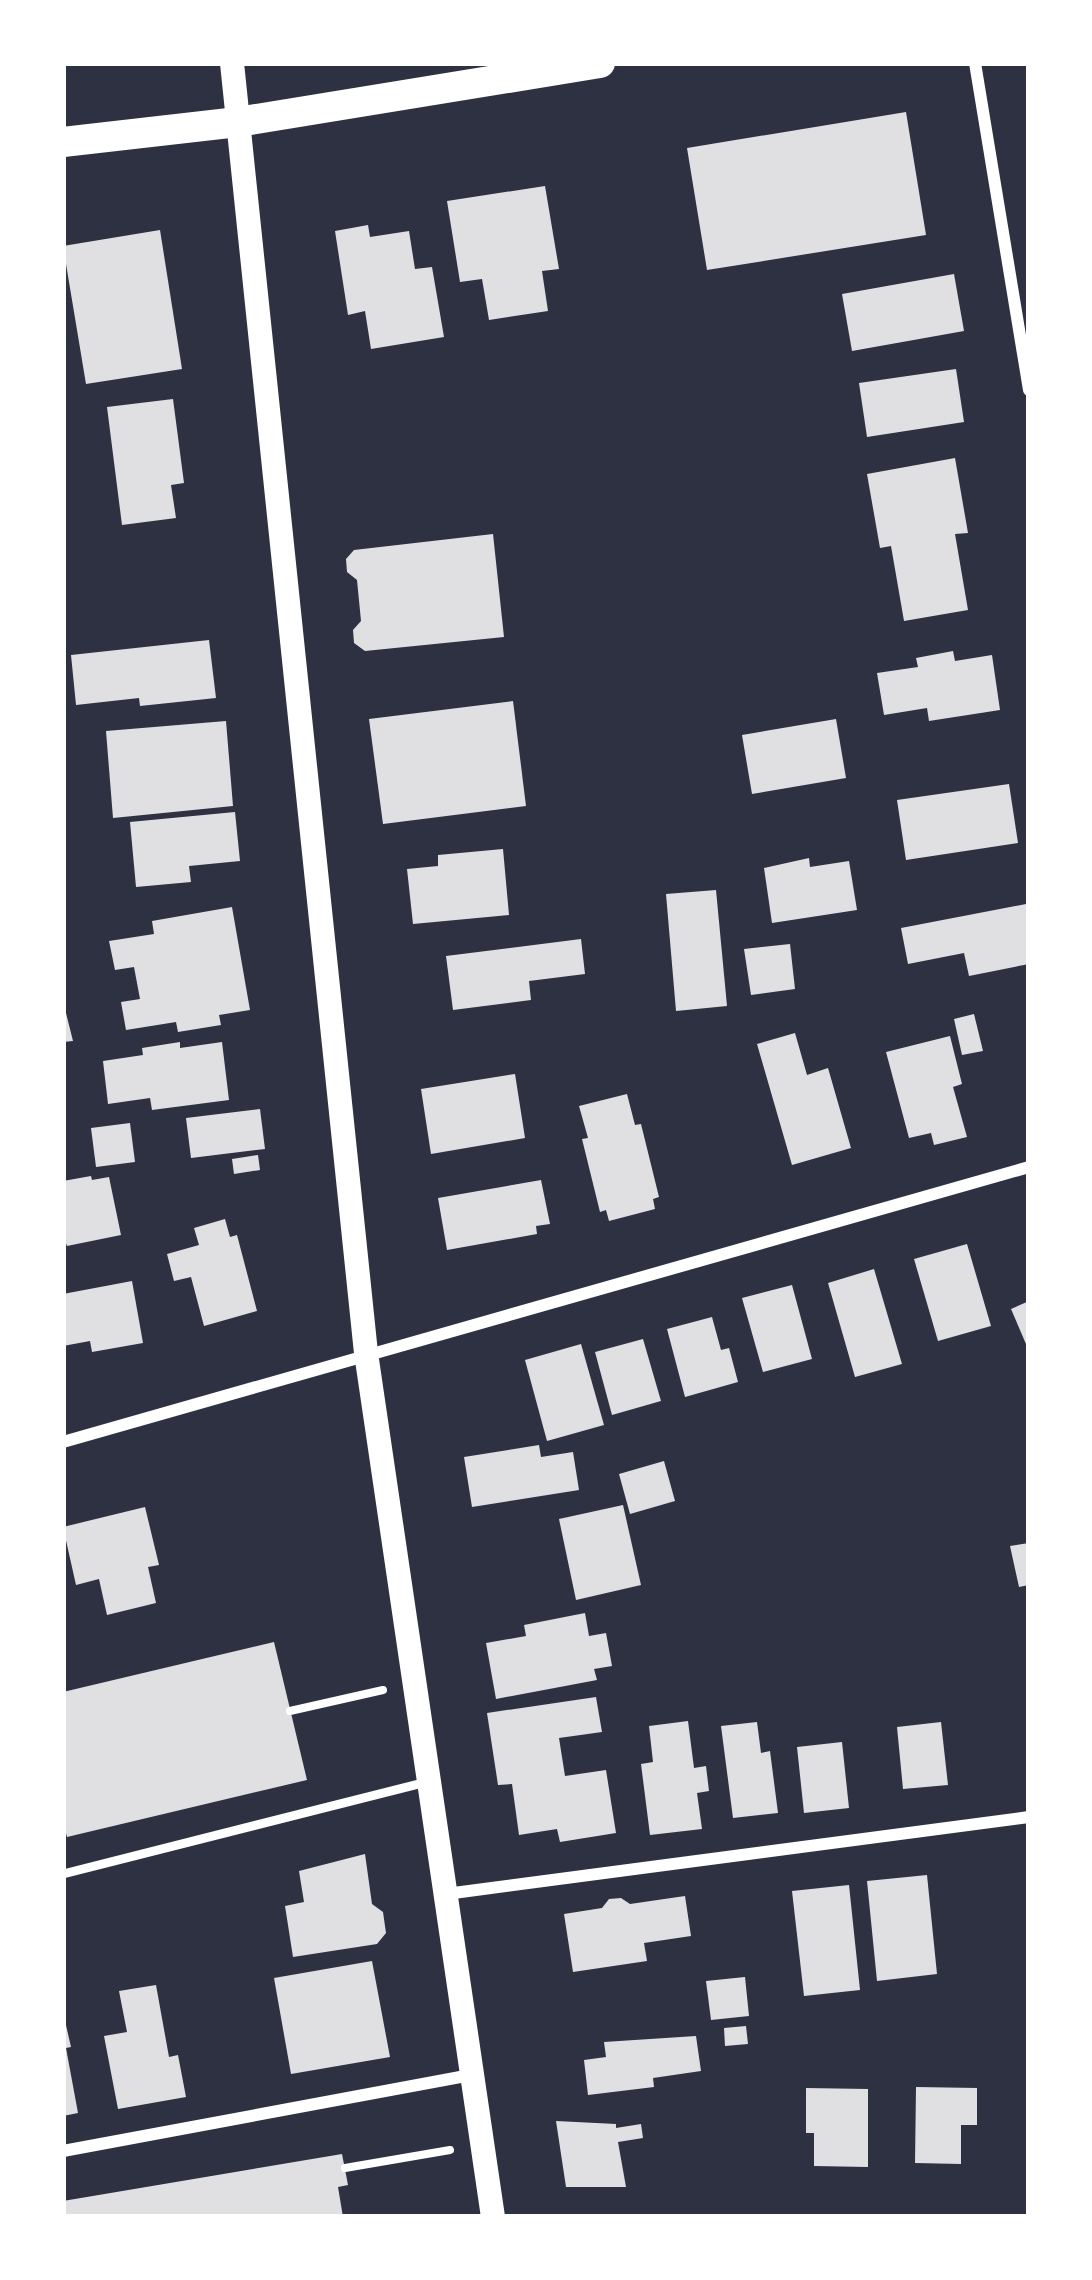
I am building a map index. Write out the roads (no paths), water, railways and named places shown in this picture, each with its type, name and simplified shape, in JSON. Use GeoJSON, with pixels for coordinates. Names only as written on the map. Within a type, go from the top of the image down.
{"type":"FeatureCollection","features":[{"type":"Feature","properties":{"kind":"main road"},"geometry":{"type":"LineString","coordinates":[[232,63],[366,1353],[493,2217]]}},
{"type":"Feature","properties":{"kind":"main road"},"geometry":{"type":"LineString","coordinates":[[63,142],[238,122],[600,63]]}},
{"type":"Feature","properties":{"kind":"street"},"geometry":{"type":"LineString","coordinates":[[975,63],[1029,390]]}},
{"type":"Feature","properties":{"kind":"street"},"geometry":{"type":"LineString","coordinates":[[63,1442],[1029,1167]]}},
{"type":"Feature","properties":{"kind":"street"},"geometry":{"type":"LineString","coordinates":[[445,1894],[1029,1817]]}},
{"type":"Feature","properties":{"kind":"street"},"geometry":{"type":"LineString","coordinates":[[63,2151],[471,2075]]}},
{"type":"Feature","properties":{"kind":"lane"},"geometry":{"type":"LineString","coordinates":[[63,1874],[428,1782]]}}]}
